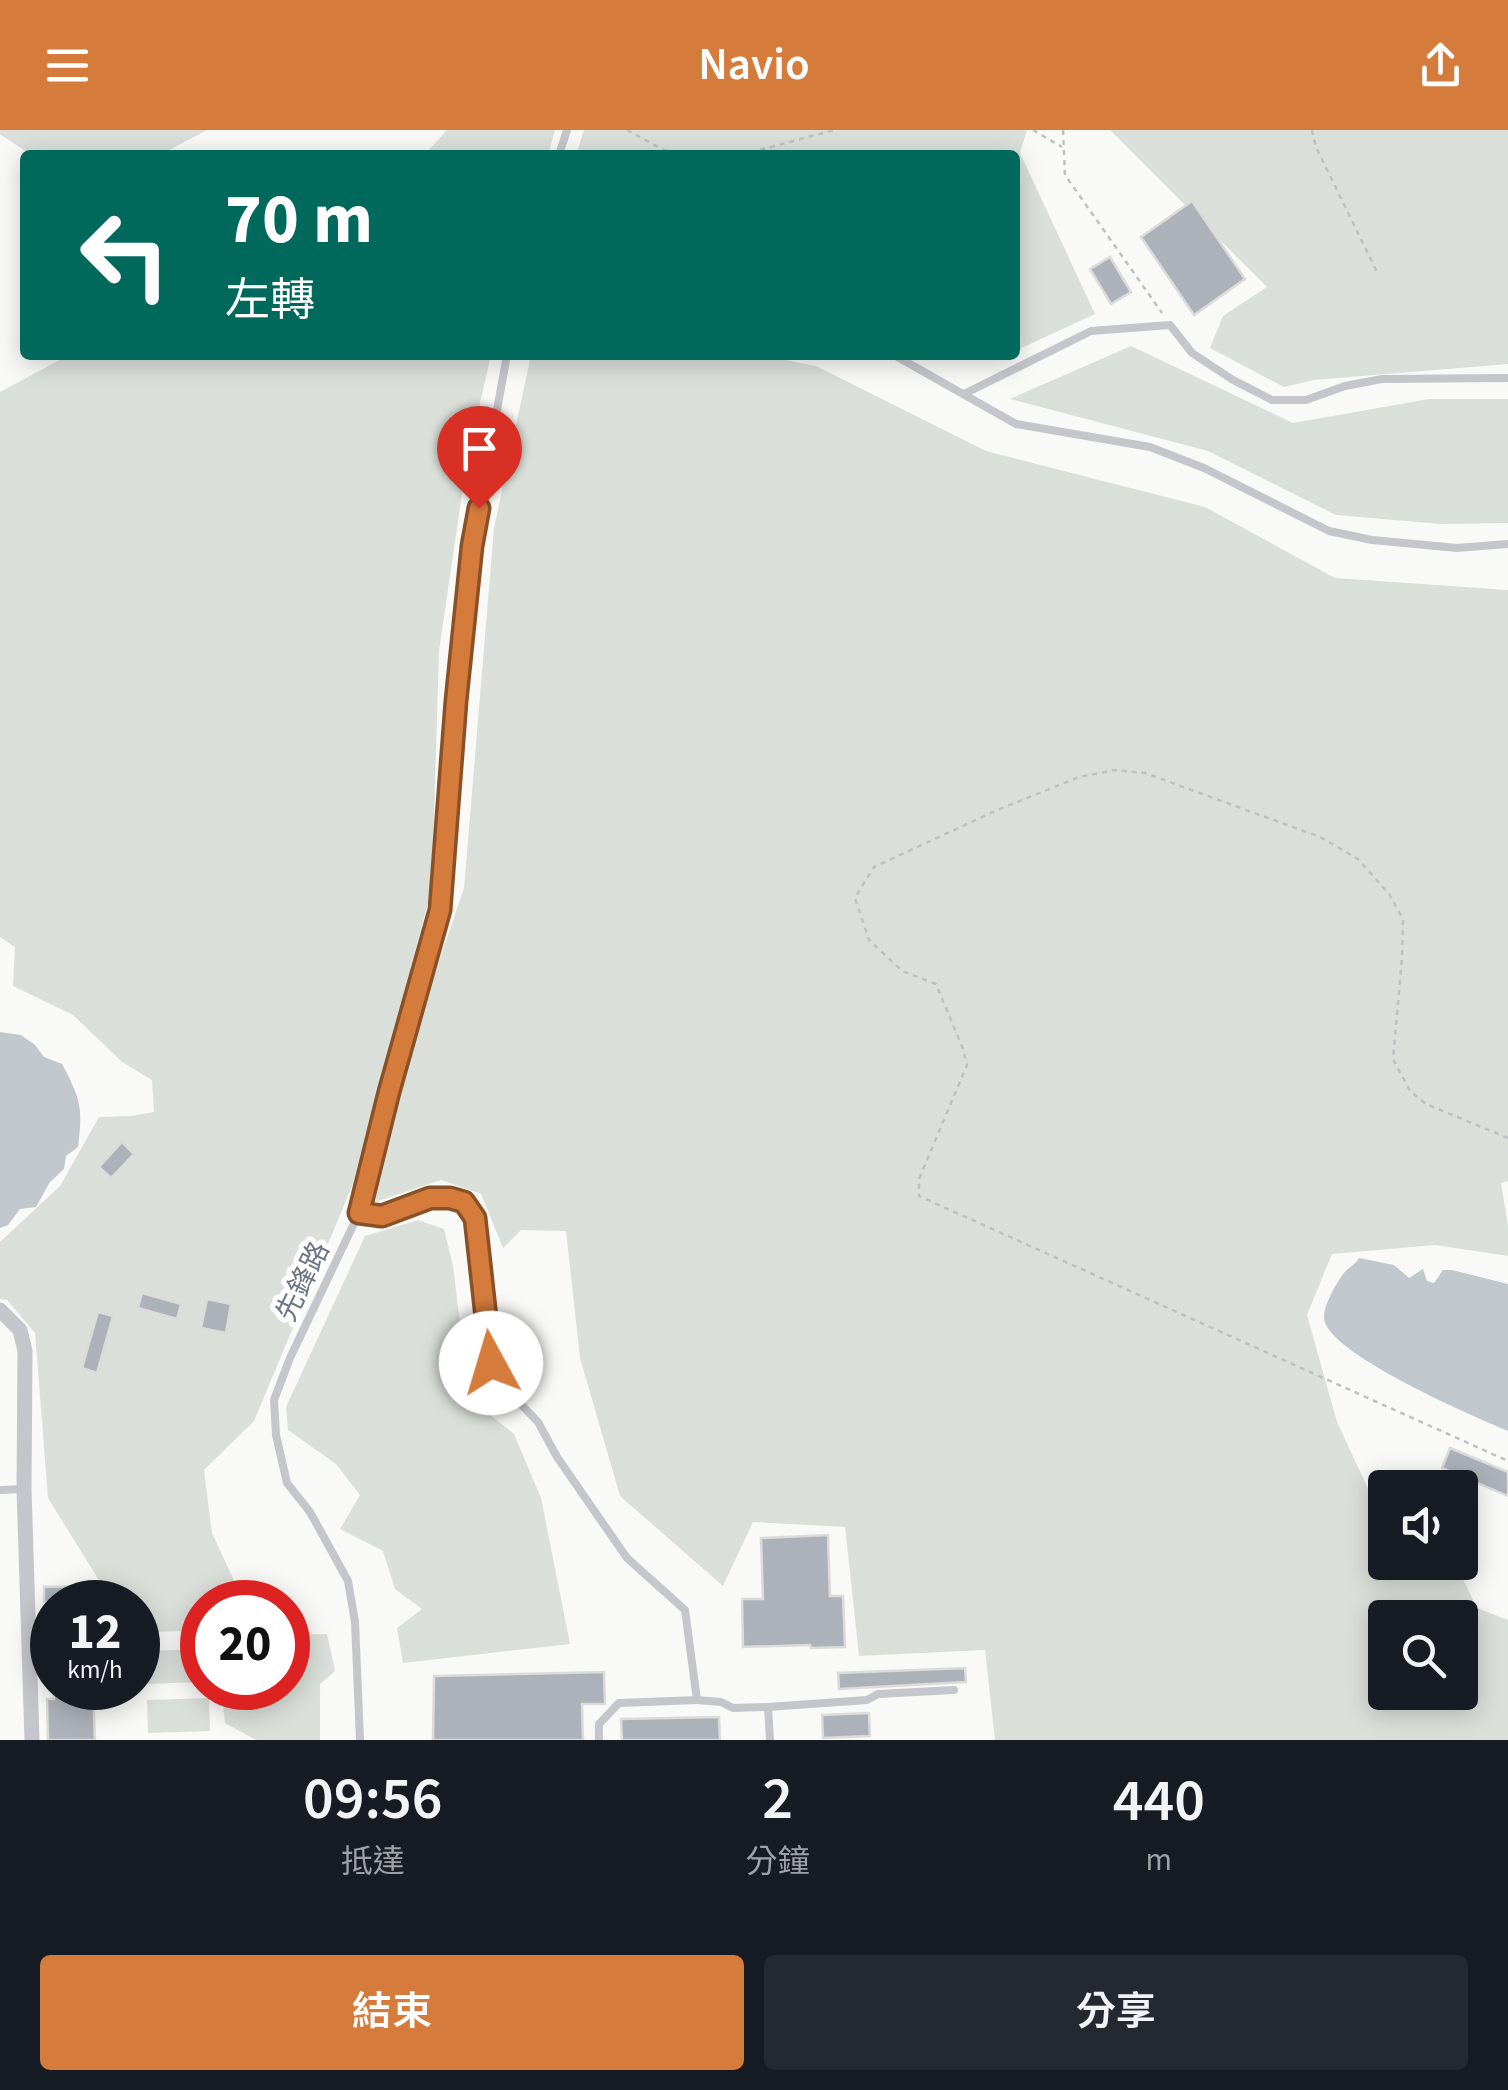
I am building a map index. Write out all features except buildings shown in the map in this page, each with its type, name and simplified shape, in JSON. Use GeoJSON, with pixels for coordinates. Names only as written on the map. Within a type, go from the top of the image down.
{"type":"FeatureCollection","features":[{"type":"Feature","properties":{"kind":"street"},"geometry":{"type":"LineString","coordinates":[[0,1310],[20,1330],[25,1350],[24,1488],[32,1740]]}},
{"type":"Feature","properties":{"kind":"lane"},"geometry":{"type":"LineString","coordinates":[[964,394],[1091,331],[1170,325],[1192,353],[1272,400],[1306,400],[1346,386],[1382,380],[1508,378]]}},
{"type":"Feature","properties":{"kind":"lane","name":"先鋒路"},"geometry":{"type":"LineString","coordinates":[[360,1740],[355,1622],[348,1581],[310,1512],[287,1483],[276,1435],[274,1400],[359,1213],[440,910],[472,546],[506,360]]}},
{"type":"Feature","properties":{"kind":"lane"},"geometry":{"type":"LineString","coordinates":[[903,360],[1016,424],[1150,447],[1204,468],[1329,531],[1372,540],[1457,548],[1508,544]]}},
{"type":"Feature","properties":{"kind":"lane"},"geometry":{"type":"LineString","coordinates":[[359,1213],[382,1216],[430,1198],[464,1202],[475,1218],[491,1363],[498,1380],[538,1422],[557,1457],[627,1558],[685,1610],[697,1700]]}},
{"type":"Feature","properties":{"kind":"lane"},"geometry":{"type":"LineString","coordinates":[[0,1490],[24,1488]]}},
{"type":"Feature","properties":{"kind":"lane"},"geometry":{"type":"LineString","coordinates":[[598,1740],[599,1724],[619,1703],[697,1700],[721,1702],[733,1708],[954,1690]]}},
{"type":"Feature","properties":{"kind":"lane"},"geometry":{"type":"LineString","coordinates":[[768,1706],[770,1740]]}},
{"type":"Feature","properties":{"kind":"path"},"geometry":{"type":"LineString","coordinates":[[627,130],[664,150]]}},
{"type":"Feature","properties":{"kind":"path"},"geometry":{"type":"LineString","coordinates":[[760,150],[834,130]]}},
{"type":"Feature","properties":{"kind":"path"},"geometry":{"type":"LineString","coordinates":[[1033,130],[1064,147]]}},
{"type":"Feature","properties":{"kind":"path"},"geometry":{"type":"LineString","coordinates":[[1063,130],[1065,175],[1170,325]]}},
{"type":"Feature","properties":{"kind":"path"},"geometry":{"type":"LineString","coordinates":[[1312,130],[1316,147],[1377,272]]}},
{"type":"Feature","properties":{"kind":"path"},"geometry":{"type":"LineString","coordinates":[[1508,1138],[1426,1104],[1410,1091],[1393,1059],[1403,920],[1389,894],[1358,859],[1320,838],[1162,779],[1115,770],[1079,776],[995,810],[874,867],[855,898],[869,940],[902,972],[936,984],[967,1064],[919,1179],[919,1196],[1508,1462]]}},
{"type":"Feature","properties":{"kind":"path"},"geometry":{"type":"LineString","coordinates":[[1502,1135],[1508,1130]]}},
{"type":"Feature","properties":{"kind":"shaded area"},"geometry":{"type":"Polygon","coordinates":[[[0,130],[207,130],[169,150],[24,150],[0,134],[0,130]]]}},
{"type":"Feature","properties":{"kind":"shaded area"},"geometry":{"type":"Polygon","coordinates":[[[447,130],[555,130],[549,150],[429,150],[447,130]]]}},
{"type":"Feature","properties":{"kind":"shaded area"},"geometry":{"type":"Polygon","coordinates":[[[584,130],[1027,130],[1020,153],[578,150],[584,130]]]}},
{"type":"Feature","properties":{"kind":"shaded area"},"geometry":{"type":"Polygon","coordinates":[[[1110,130],[1508,130],[1508,364],[1314,380],[1284,387],[1210,348],[1223,316],[1267,287],[1110,130]]]}},
{"type":"Feature","properties":{"kind":"shaded area"},"geometry":{"type":"Polygon","coordinates":[[[1020,153],[1095,314],[1020,349],[1020,153]]]}},
{"type":"Feature","properties":{"kind":"shaded area"},"geometry":{"type":"Polygon","coordinates":[[[1131,346],[1293,423],[1429,399],[1508,399],[1508,523],[1441,524],[1336,515],[1208,451],[1010,399],[1131,346]]]}},
{"type":"Feature","properties":{"kind":"shaded area"},"geometry":{"type":"Polygon","coordinates":[[[60,360],[490,360],[467,460],[439,651],[432,888],[353,1184],[254,1421],[204,1470],[212,1533],[234,1580],[180,1580],[180,1631],[160,1632],[160,1580],[99,1580],[48,1498],[35,1333],[7,1300],[0,1299],[0,1242],[60,1186],[99,1117],[154,1112],[152,1080],[122,1062],[73,1015],[13,986],[15,947],[0,937],[0,392],[60,360]]]}},
{"type":"Feature","properties":{"kind":"shaded area"},"geometry":{"type":"Polygon","coordinates":[[[530,360],[785,360],[816,366],[986,451],[1205,507],[1335,578],[1508,590],[1508,1181],[1501,1183],[1508,1256],[1435,1245],[1332,1254],[1307,1315],[1337,1422],[1368,1489],[1368,1580],[1463,1580],[1473,1600],[1368,1600],[1368,1710],[1478,1710],[1478,1608],[1508,1620],[1508,1740],[995,1740],[985,1650],[859,1656],[845,1527],[753,1522],[723,1586],[620,1496],[580,1358],[566,1231],[521,1230],[503,1248],[481,1194],[441,1180],[375,1202],[420,1018],[464,888],[494,528],[530,360]]]}},
{"type":"Feature","properties":{"kind":"shaded area"},"geometry":{"type":"Polygon","coordinates":[[[0,1032],[21,1035],[44,1057],[62,1064],[77,1096],[80,1123],[78,1147],[66,1156],[64,1169],[50,1182],[36,1207],[20,1209],[8,1225],[0,1228],[0,1032]]]}},
{"type":"Feature","properties":{"kind":"shaded area"},"geometry":{"type":"Polygon","coordinates":[[[418,1220],[444,1229],[453,1266],[469,1398],[514,1434],[541,1498],[570,1644],[403,1663],[397,1628],[422,1609],[395,1589],[383,1551],[340,1529],[360,1495],[336,1464],[288,1430],[286,1407],[365,1236],[418,1220]]]}},
{"type":"Feature","properties":{"kind":"shaded area"},"geometry":{"type":"Polygon","coordinates":[[[1359,1258],[1394,1265],[1409,1278],[1423,1269],[1427,1281],[1434,1283],[1443,1270],[1452,1270],[1508,1284],[1508,1431],[1403,1382],[1347,1347],[1329,1330],[1324,1316],[1329,1300],[1343,1274],[1359,1258]]]}},
{"type":"Feature","properties":{"kind":"shaded area"},"geometry":{"type":"Polygon","coordinates":[[[310,1634],[327,1634],[335,1671],[320,1684],[320,1740],[256,1740],[225,1723],[224,1710],[310,1710],[310,1634]]]}},
{"type":"Feature","properties":{"kind":"shaded area"},"geometry":{"type":"Polygon","coordinates":[[[160,1650],[180,1650],[180,1683],[160,1684],[160,1650]]]}},
{"type":"Feature","properties":{"kind":"shaded area"},"geometry":{"type":"Polygon","coordinates":[[[180,1699],[180,1710],[209,1710],[210,1731],[148,1733],[147,1710],[160,1710],[160,1700],[180,1699]]]}},
{"type":"Feature","properties":{"kind":"route"},"geometry":{"type":"LineString","coordinates":[[479,508],[456,701],[440,910],[359,1213],[382,1216],[430,1198],[464,1202],[475,1218],[491,1363]]}}]}
